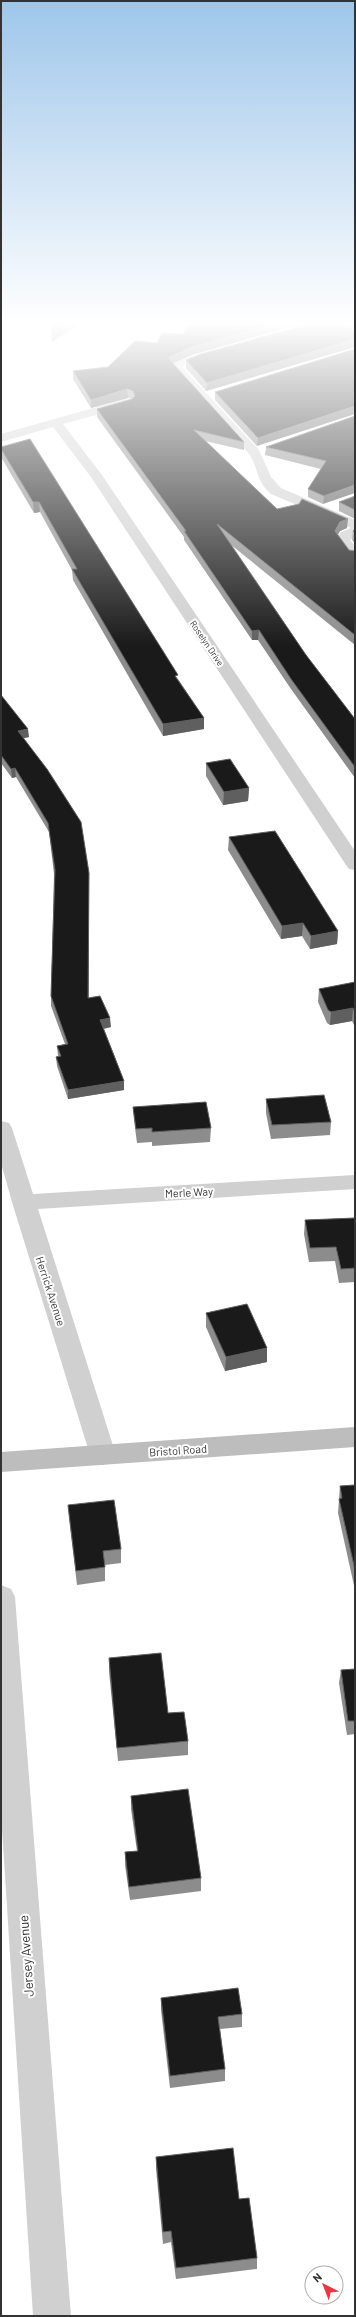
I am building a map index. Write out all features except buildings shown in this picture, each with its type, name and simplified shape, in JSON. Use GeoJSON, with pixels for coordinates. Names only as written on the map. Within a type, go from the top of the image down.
{"type":"FeatureCollection","features":[{"type":"Feature","properties":{"kind":"main road","name":"Bristol Road"},"geometry":{"type":"LineString","coordinates":[[1,1462],[355,1436]]}},
{"type":"Feature","properties":{"kind":"street"},"geometry":{"type":"LineString","coordinates":[[1,438],[30,430]]}},
{"type":"Feature","properties":{"kind":"street","name":"Roselyn Drive"},"geometry":{"type":"LineString","coordinates":[[61,430],[96,475],[355,865]]}},
{"type":"Feature","properties":{"kind":"street"},"geometry":{"type":"LineString","coordinates":[[234,430],[255,453],[262,463],[262,476],[271,487],[355,525]]}},
{"type":"Feature","properties":{"kind":"street"},"geometry":{"type":"LineString","coordinates":[[255,453],[270,448]]}},
{"type":"Feature","properties":{"kind":"street"},"geometry":{"type":"LineString","coordinates":[[322,511],[342,504]]}},
{"type":"Feature","properties":{"kind":"street"},"geometry":{"type":"LineString","coordinates":[[355,531],[346,535],[343,540],[355,555]]}},
{"type":"Feature","properties":{"kind":"street","name":"Herrick Avenue"},"geometry":{"type":"LineString","coordinates":[[1,1128],[103,1455]]}},
{"type":"Feature","properties":{"kind":"street","name":"Merle Way"},"geometry":{"type":"LineString","coordinates":[[23,1202],[355,1182]]}},
{"type":"Feature","properties":{"kind":"street","name":"Jersey Avenue"},"geometry":{"type":"LineString","coordinates":[[1,1597],[52,2316]]}}]}
